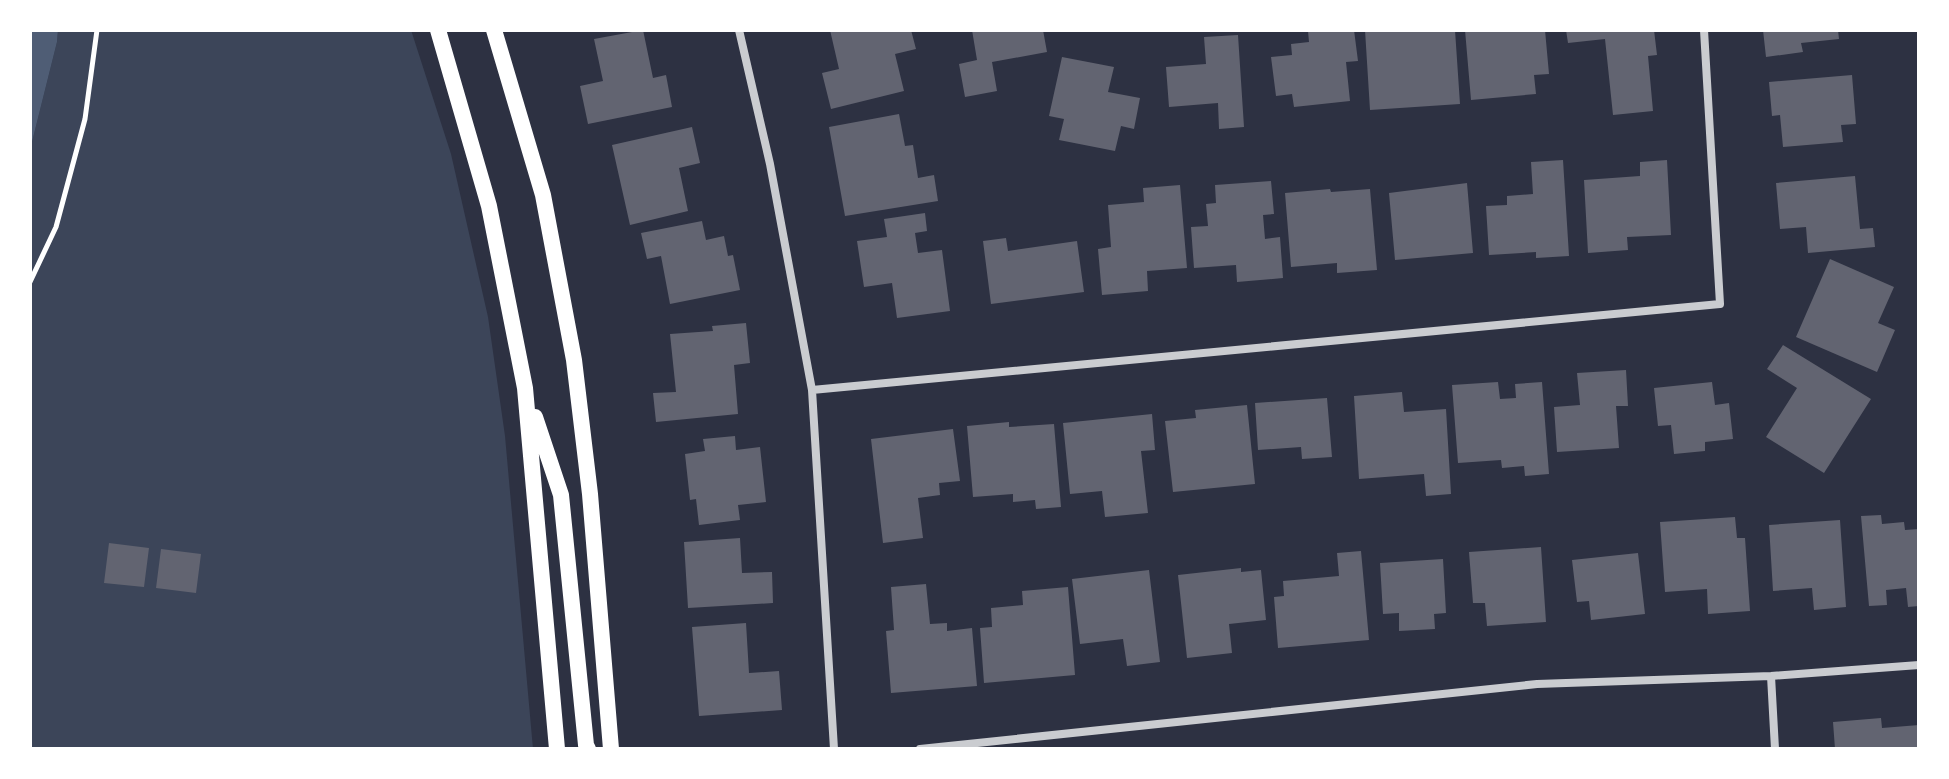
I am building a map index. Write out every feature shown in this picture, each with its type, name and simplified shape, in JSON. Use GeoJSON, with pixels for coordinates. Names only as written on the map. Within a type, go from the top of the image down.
{"type":"FeatureCollection","features":[{"type":"Feature","properties":{"kind":"main road"},"geometry":{"type":"LineString","coordinates":[[438,30],[489,206],[525,388],[557,749]]}},
{"type":"Feature","properties":{"kind":"main road"},"geometry":{"type":"LineString","coordinates":[[494,30],[543,195],[574,360],[590,494],[611,749]]}},
{"type":"Feature","properties":{"kind":"main road"},"geometry":{"type":"LineString","coordinates":[[525,388],[561,495],[588,749]]}},
{"type":"Feature","properties":{"kind":"street"},"geometry":{"type":"LineString","coordinates":[[739,30],[770,164],[812,390],[834,749]]}},
{"type":"Feature","properties":{"kind":"street"},"geometry":{"type":"LineString","coordinates":[[812,390],[1720,304],[1704,30]]}},
{"type":"Feature","properties":{"kind":"street"},"geometry":{"type":"LineString","coordinates":[[920,749],[1537,684],[1771,676],[1919,665]]}},
{"type":"Feature","properties":{"kind":"street"},"geometry":{"type":"LineString","coordinates":[[1771,676],[1775,749]]}},
{"type":"Feature","properties":{"kind":"path"},"geometry":{"type":"LineString","coordinates":[[30,282],[56,227],[85,119],[97,30]]}},
{"type":"Feature","properties":{"kind":"shaded area"},"geometry":{"type":"Polygon","coordinates":[[[30,30],[58,30],[30,150],[30,30]]]}},
{"type":"Feature","properties":{"kind":"shaded area"},"geometry":{"type":"Polygon","coordinates":[[[58,30],[411,30],[451,154],[488,317],[505,436],[533,749],[30,749],[30,150],[58,30]]]}},
{"type":"Feature","properties":{"kind":"building"},"geometry":{"type":"Polygon","coordinates":[[[643,30],[653,78],[666,75],[672,107],[588,124],[580,86],[603,81],[594,39],[643,30]]]}},
{"type":"Feature","properties":{"kind":"building"},"geometry":{"type":"Polygon","coordinates":[[[830,30],[911,30],[916,49],[895,54],[904,91],[831,109],[822,73],[839,69],[830,30]]]}},
{"type":"Feature","properties":{"kind":"building"},"geometry":{"type":"Polygon","coordinates":[[[972,30],[1043,30],[1047,52],[992,62],[997,91],[965,97],[959,64],[977,60],[972,30]]]}},
{"type":"Feature","properties":{"kind":"building"},"geometry":{"type":"Polygon","coordinates":[[[1354,30],[1358,61],[1346,62],[1350,101],[1294,107],[1292,94],[1276,96],[1271,57],[1292,55],[1291,44],[1309,42],[1308,31],[1354,30]]]}},
{"type":"Feature","properties":{"kind":"building"},"geometry":{"type":"Polygon","coordinates":[[[1365,30],[1455,30],[1460,104],[1370,110],[1365,30]]]}},
{"type":"Feature","properties":{"kind":"building"},"geometry":{"type":"Polygon","coordinates":[[[1465,30],[1545,30],[1549,74],[1534,75],[1536,94],[1471,100],[1465,30]]]}},
{"type":"Feature","properties":{"kind":"building"},"geometry":{"type":"Polygon","coordinates":[[[1566,30],[1654,30],[1657,55],[1648,56],[1653,111],[1613,115],[1605,39],[1568,43],[1566,30]]]}},
{"type":"Feature","properties":{"kind":"building"},"geometry":{"type":"Polygon","coordinates":[[[1763,30],[1838,30],[1839,39],[1801,43],[1803,52],[1766,57],[1763,30]]]}},
{"type":"Feature","properties":{"kind":"building"},"geometry":{"type":"Polygon","coordinates":[[[1238,35],[1244,127],[1219,129],[1218,103],[1169,107],[1166,67],[1206,64],[1204,37],[1238,35]]]}},
{"type":"Feature","properties":{"kind":"building"},"geometry":{"type":"Polygon","coordinates":[[[1062,57],[1114,67],[1108,92],[1140,98],[1134,129],[1121,126],[1115,151],[1059,140],[1064,119],[1049,116],[1062,57]]]}},
{"type":"Feature","properties":{"kind":"building"},"geometry":{"type":"Polygon","coordinates":[[[1852,75],[1856,124],[1841,125],[1843,142],[1783,147],[1780,115],[1772,116],[1769,82],[1852,75]]]}},
{"type":"Feature","properties":{"kind":"building"},"geometry":{"type":"Polygon","coordinates":[[[899,114],[905,146],[913,145],[918,178],[934,175],[938,201],[845,216],[829,127],[899,114]]]}},
{"type":"Feature","properties":{"kind":"building"},"geometry":{"type":"Polygon","coordinates":[[[692,127],[700,163],[679,168],[688,211],[630,225],[612,145],[692,127]]]}},
{"type":"Feature","properties":{"kind":"building"},"geometry":{"type":"Polygon","coordinates":[[[1563,160],[1569,256],[1536,258],[1536,252],[1489,255],[1486,206],[1507,205],[1507,196],[1533,194],[1531,162],[1563,160]]]}},
{"type":"Feature","properties":{"kind":"building"},"geometry":{"type":"Polygon","coordinates":[[[1667,160],[1671,235],[1627,237],[1628,250],[1588,253],[1584,180],[1640,176],[1640,162],[1667,160]]]}},
{"type":"Feature","properties":{"kind":"building"},"geometry":{"type":"Polygon","coordinates":[[[1855,176],[1860,229],[1873,228],[1875,247],[1808,253],[1806,227],[1780,229],[1776,183],[1855,176]]]}},
{"type":"Feature","properties":{"kind":"building"},"geometry":{"type":"Polygon","coordinates":[[[1271,181],[1274,214],[1263,215],[1265,239],[1280,237],[1283,278],[1237,282],[1236,265],[1194,268],[1191,227],[1208,226],[1206,204],[1216,203],[1215,185],[1271,181]]]}},
{"type":"Feature","properties":{"kind":"building"},"geometry":{"type":"Polygon","coordinates":[[[1467,183],[1473,253],[1395,260],[1389,193],[1467,183]]]}},
{"type":"Feature","properties":{"kind":"building"},"geometry":{"type":"Polygon","coordinates":[[[1180,185],[1187,268],[1147,271],[1148,291],[1102,295],[1098,249],[1111,247],[1108,205],[1144,202],[1143,188],[1180,185]]]}},
{"type":"Feature","properties":{"kind":"building"},"geometry":{"type":"Polygon","coordinates":[[[1330,189],[1331,192],[1370,189],[1377,270],[1337,273],[1337,263],[1291,267],[1285,193],[1330,189]]]}},
{"type":"Feature","properties":{"kind":"building"},"geometry":{"type":"Polygon","coordinates":[[[925,213],[927,231],[915,233],[918,253],[942,250],[950,311],[897,318],[892,283],[864,287],[857,241],[887,237],[884,219],[925,213]]]}},
{"type":"Feature","properties":{"kind":"building"},"geometry":{"type":"Polygon","coordinates":[[[702,221],[706,240],[724,236],[728,256],[733,255],[740,290],[670,304],[661,256],[647,259],[641,233],[702,221]]]}},
{"type":"Feature","properties":{"kind":"building"},"geometry":{"type":"Polygon","coordinates":[[[1006,238],[1008,251],[1077,241],[1084,292],[991,304],[983,241],[1006,238]]]}},
{"type":"Feature","properties":{"kind":"building"},"geometry":{"type":"Polygon","coordinates":[[[1830,259],[1894,287],[1878,323],[1895,330],[1877,372],[1796,337],[1830,259]]]}},
{"type":"Feature","properties":{"kind":"building"},"geometry":{"type":"Polygon","coordinates":[[[746,323],[750,363],[734,365],[738,414],[656,422],[653,393],[676,392],[670,334],[713,331],[712,326],[746,323]]]}},
{"type":"Feature","properties":{"kind":"building"},"geometry":{"type":"Polygon","coordinates":[[[1783,345],[1871,399],[1824,473],[1766,437],[1797,388],[1767,369],[1783,345]]]}},
{"type":"Feature","properties":{"kind":"building"},"geometry":{"type":"Polygon","coordinates":[[[1626,370],[1628,406],[1616,406],[1619,448],[1557,452],[1554,407],[1580,405],[1577,373],[1626,370]]]}},
{"type":"Feature","properties":{"kind":"building"},"geometry":{"type":"Polygon","coordinates":[[[1498,382],[1500,399],[1516,398],[1515,384],[1542,382],[1549,474],[1525,476],[1524,466],[1502,468],[1501,460],[1458,463],[1452,385],[1498,382]]]}},
{"type":"Feature","properties":{"kind":"building"},"geometry":{"type":"Polygon","coordinates":[[[1712,382],[1715,405],[1729,403],[1733,439],[1705,442],[1705,451],[1674,454],[1671,425],[1658,426],[1654,388],[1712,382]]]}},
{"type":"Feature","properties":{"kind":"building"},"geometry":{"type":"Polygon","coordinates":[[[1402,392],[1404,412],[1446,409],[1451,494],[1426,496],[1424,474],[1359,479],[1354,396],[1402,392]]]}},
{"type":"Feature","properties":{"kind":"building"},"geometry":{"type":"Polygon","coordinates":[[[1327,398],[1332,457],[1302,459],[1301,447],[1258,450],[1255,403],[1327,398]]]}},
{"type":"Feature","properties":{"kind":"building"},"geometry":{"type":"Polygon","coordinates":[[[1247,405],[1255,484],[1173,492],[1165,421],[1196,418],[1195,410],[1247,405]]]}},
{"type":"Feature","properties":{"kind":"building"},"geometry":{"type":"Polygon","coordinates":[[[1152,414],[1155,450],[1141,451],[1148,513],[1105,517],[1102,491],[1070,494],[1063,423],[1152,414]]]}},
{"type":"Feature","properties":{"kind":"building"},"geometry":{"type":"Polygon","coordinates":[[[1009,422],[1009,427],[1054,424],[1061,507],[1036,509],[1035,500],[1013,502],[1013,494],[973,497],[967,426],[1009,422]]]}},
{"type":"Feature","properties":{"kind":"building"},"geometry":{"type":"Polygon","coordinates":[[[953,429],[960,481],[939,483],[940,495],[918,498],[923,538],[883,543],[871,439],[953,429]]]}},
{"type":"Feature","properties":{"kind":"building"},"geometry":{"type":"Polygon","coordinates":[[[735,436],[736,450],[760,447],[766,502],[738,505],[740,520],[699,525],[696,499],[690,500],[685,454],[705,451],[703,439],[735,436]]]}},
{"type":"Feature","properties":{"kind":"building"},"geometry":{"type":"Polygon","coordinates":[[[1881,515],[1882,524],[1904,522],[1905,530],[1919,529],[1919,606],[1908,607],[1906,588],[1886,590],[1887,605],[1869,606],[1861,516],[1881,515]]]}},
{"type":"Feature","properties":{"kind":"building"},"geometry":{"type":"Polygon","coordinates":[[[1735,517],[1737,538],[1745,538],[1750,611],[1708,614],[1707,589],[1665,592],[1660,522],[1735,517]]]}},
{"type":"Feature","properties":{"kind":"building"},"geometry":{"type":"Polygon","coordinates":[[[1840,520],[1846,607],[1814,610],[1812,588],[1773,591],[1769,525],[1840,520]]]}},
{"type":"Feature","properties":{"kind":"building"},"geometry":{"type":"Polygon","coordinates":[[[740,538],[742,573],[772,572],[773,603],[688,608],[684,542],[740,538]]]}},
{"type":"Feature","properties":{"kind":"building"},"geometry":{"type":"Polygon","coordinates":[[[109,543],[149,548],[144,587],[104,583],[109,543]]]}},
{"type":"Feature","properties":{"kind":"building"},"geometry":{"type":"Polygon","coordinates":[[[1541,547],[1546,622],[1487,626],[1485,603],[1473,603],[1469,552],[1541,547]]]}},
{"type":"Feature","properties":{"kind":"building"},"geometry":{"type":"Polygon","coordinates":[[[161,549],[201,554],[196,593],[156,588],[161,549]]]}},
{"type":"Feature","properties":{"kind":"building"},"geometry":{"type":"Polygon","coordinates":[[[1361,551],[1369,640],[1278,648],[1274,597],[1284,596],[1283,581],[1339,576],[1337,553],[1361,551]]]}},
{"type":"Feature","properties":{"kind":"building"},"geometry":{"type":"Polygon","coordinates":[[[1638,553],[1645,614],[1591,620],[1589,601],[1577,602],[1572,560],[1638,553]]]}},
{"type":"Feature","properties":{"kind":"building"},"geometry":{"type":"Polygon","coordinates":[[[1443,559],[1446,613],[1434,614],[1435,629],[1399,631],[1399,613],[1383,614],[1380,563],[1443,559]]]}},
{"type":"Feature","properties":{"kind":"building"},"geometry":{"type":"Polygon","coordinates":[[[1241,568],[1241,572],[1261,570],[1266,620],[1229,624],[1232,653],[1187,658],[1178,575],[1241,568]]]}},
{"type":"Feature","properties":{"kind":"building"},"geometry":{"type":"Polygon","coordinates":[[[1149,570],[1160,662],[1127,666],[1123,639],[1080,644],[1072,579],[1149,570]]]}},
{"type":"Feature","properties":{"kind":"building"},"geometry":{"type":"Polygon","coordinates":[[[926,584],[930,624],[947,623],[947,631],[972,628],[977,686],[891,693],[886,631],[894,630],[891,587],[926,584]]]}},
{"type":"Feature","properties":{"kind":"building"},"geometry":{"type":"Polygon","coordinates":[[[1068,587],[1075,675],[984,683],[980,628],[992,627],[991,608],[1023,605],[1022,591],[1068,587]]]}},
{"type":"Feature","properties":{"kind":"building"},"geometry":{"type":"Polygon","coordinates":[[[746,623],[749,673],[779,671],[782,710],[699,716],[692,627],[746,623]]]}},
{"type":"Feature","properties":{"kind":"building"},"geometry":{"type":"Polygon","coordinates":[[[1881,718],[1882,728],[1919,725],[1919,749],[1835,749],[1833,722],[1881,718]]]}}]}
